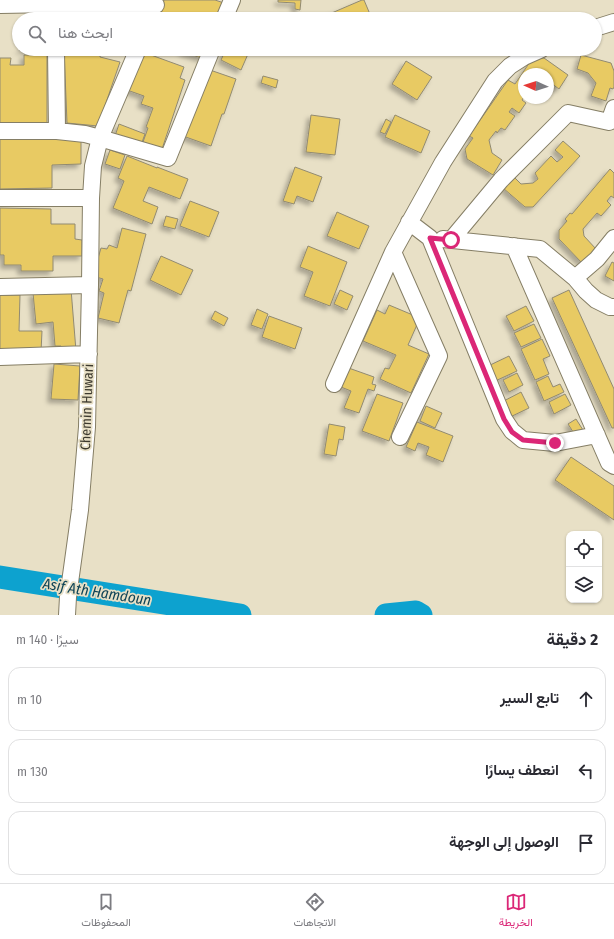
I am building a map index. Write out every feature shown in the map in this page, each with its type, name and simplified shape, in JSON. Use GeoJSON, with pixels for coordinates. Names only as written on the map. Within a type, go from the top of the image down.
{"type":"FeatureCollection","features":[{"type":"Feature","properties":{"kind":"street"},"geometry":{"type":"LineString","coordinates":[[227,12],[232,0]]}},
{"type":"Feature","properties":{"kind":"street"},"geometry":{"type":"LineString","coordinates":[[0,5],[56,8],[129,2],[155,8]]}},
{"type":"Feature","properties":{"kind":"street"},"geometry":{"type":"LineString","coordinates":[[602,26],[614,22]]}},
{"type":"Feature","properties":{"kind":"street"},"geometry":{"type":"LineString","coordinates":[[56,56],[57,131]]}},
{"type":"Feature","properties":{"kind":"street","name":"Chemin Huwari"},"geometry":{"type":"LineString","coordinates":[[67,615],[68,597],[80,510],[87,434],[91,198],[93,166],[100,138],[135,56]]}},
{"type":"Feature","properties":{"kind":"street"},"geometry":{"type":"LineString","coordinates":[[0,131],[57,131],[85,134],[168,158],[209,56]]}},
{"type":"Feature","properties":{"kind":"street"},"geometry":{"type":"LineString","coordinates":[[334,384],[392,252],[443,162],[495,81],[510,66],[526,56]]}},
{"type":"Feature","properties":{"kind":"street"},"geometry":{"type":"LineString","coordinates":[[451,240],[501,180],[568,113],[609,122],[614,108]]}},
{"type":"Feature","properties":{"kind":"street"},"geometry":{"type":"LineString","coordinates":[[0,198],[91,198]]}},
{"type":"Feature","properties":{"kind":"street"},"geometry":{"type":"LineString","coordinates":[[409,222],[430,238],[504,419],[512,432],[523,440],[555,443],[597,435]]}},
{"type":"Feature","properties":{"kind":"street"},"geometry":{"type":"LineString","coordinates":[[430,238],[540,249],[575,278],[596,300],[614,307]]}},
{"type":"Feature","properties":{"kind":"street"},"geometry":{"type":"LineString","coordinates":[[575,278],[597,260],[614,238]]}},
{"type":"Feature","properties":{"kind":"street"},"geometry":{"type":"LineString","coordinates":[[514,246],[609,463],[614,466]]}},
{"type":"Feature","properties":{"kind":"street"},"geometry":{"type":"LineString","coordinates":[[392,252],[439,356],[400,438]]}},
{"type":"Feature","properties":{"kind":"street"},"geometry":{"type":"LineString","coordinates":[[0,287],[90,284]]}},
{"type":"Feature","properties":{"kind":"street"},"geometry":{"type":"LineString","coordinates":[[0,357],[89,354]]}},
{"type":"Feature","properties":{"kind":"building"},"geometry":{"type":"Polygon","coordinates":[[[164,0],[215,0],[224,3],[221,12],[160,12],[164,0]]]}},
{"type":"Feature","properties":{"kind":"building"},"geometry":{"type":"Polygon","coordinates":[[[278,0],[301,0],[300,10],[295,9],[295,3],[278,2],[278,0]]]}},
{"type":"Feature","properties":{"kind":"building"},"geometry":{"type":"Polygon","coordinates":[[[364,0],[369,12],[334,12],[364,0]]]}},
{"type":"Feature","properties":{"kind":"building"},"geometry":{"type":"Polygon","coordinates":[[[24,56],[47,56],[47,124],[0,124],[0,58],[11,58],[10,65],[24,65],[24,56]]]}},
{"type":"Feature","properties":{"kind":"building"},"geometry":{"type":"Polygon","coordinates":[[[64,56],[100,56],[120,62],[98,126],[67,123],[64,56]]]}},
{"type":"Feature","properties":{"kind":"building"},"geometry":{"type":"Polygon","coordinates":[[[138,56],[154,56],[184,67],[180,78],[185,80],[162,149],[143,142],[148,128],[146,127],[153,108],[141,104],[144,96],[127,90],[138,56]]]}},
{"type":"Feature","properties":{"kind":"building"},"geometry":{"type":"Polygon","coordinates":[[[195,56],[206,56],[205,59],[195,56]]]}},
{"type":"Feature","properties":{"kind":"building"},"geometry":{"type":"Polygon","coordinates":[[[223,56],[247,56],[241,70],[221,60],[223,56]]]}},
{"type":"Feature","properties":{"kind":"building"},"geometry":{"type":"Polygon","coordinates":[[[581,56],[611,63],[614,71],[614,87],[613,89],[610,88],[606,101],[591,96],[596,83],[588,73],[577,69],[581,56]]]}},
{"type":"Feature","properties":{"kind":"building"},"geometry":{"type":"Polygon","coordinates":[[[544,58],[568,75],[559,89],[554,85],[554,68],[526,68],[532,59],[544,58]]]}},
{"type":"Feature","properties":{"kind":"building"},"geometry":{"type":"Polygon","coordinates":[[[406,61],[432,77],[417,100],[392,84],[406,61]]]}},
{"type":"Feature","properties":{"kind":"building"},"geometry":{"type":"Polygon","coordinates":[[[210,70],[236,79],[211,146],[183,136],[210,70]]]}},
{"type":"Feature","properties":{"kind":"building"},"geometry":{"type":"Polygon","coordinates":[[[263,76],[278,80],[276,88],[261,83],[263,76]]]}},
{"type":"Feature","properties":{"kind":"building"},"geometry":{"type":"Polygon","coordinates":[[[508,80],[515,84],[518,80],[518,104],[525,104],[519,113],[512,108],[509,112],[515,116],[505,130],[501,128],[497,133],[496,131],[489,140],[492,153],[502,160],[493,175],[467,159],[465,149],[473,138],[469,136],[508,80]]]}},
{"type":"Feature","properties":{"kind":"building"},"geometry":{"type":"Polygon","coordinates":[[[311,115],[340,119],[335,155],[306,152],[311,115]]]}},
{"type":"Feature","properties":{"kind":"building"},"geometry":{"type":"Polygon","coordinates":[[[395,115],[430,131],[421,153],[385,137],[395,115]]]}},
{"type":"Feature","properties":{"kind":"building"},"geometry":{"type":"Polygon","coordinates":[[[386,119],[391,122],[385,134],[380,132],[386,119]]]}},
{"type":"Feature","properties":{"kind":"building"},"geometry":{"type":"Polygon","coordinates":[[[119,124],[145,134],[141,145],[115,136],[119,124]]]}},
{"type":"Feature","properties":{"kind":"building"},"geometry":{"type":"Polygon","coordinates":[[[81,136],[81,164],[52,165],[52,188],[0,189],[0,137],[81,136]]]}},
{"type":"Feature","properties":{"kind":"building"},"geometry":{"type":"Polygon","coordinates":[[[563,141],[580,156],[533,207],[525,207],[503,188],[513,176],[521,184],[533,183],[538,179],[535,173],[551,156],[557,162],[563,157],[555,150],[563,141]]]}},
{"type":"Feature","properties":{"kind":"building"},"geometry":{"type":"Polygon","coordinates":[[[110,150],[125,155],[120,169],[105,164],[110,150]]]}},
{"type":"Feature","properties":{"kind":"building"},"geometry":{"type":"Polygon","coordinates":[[[127,156],[188,179],[180,199],[149,187],[143,201],[158,207],[152,224],[113,208],[124,181],[118,178],[127,156]]]}},
{"type":"Feature","properties":{"kind":"building"},"geometry":{"type":"Polygon","coordinates":[[[295,167],[322,177],[313,202],[297,196],[294,204],[283,201],[295,167]]]}},
{"type":"Feature","properties":{"kind":"building"},"geometry":{"type":"Polygon","coordinates":[[[610,169],[614,173],[614,198],[611,196],[607,201],[611,205],[601,216],[597,213],[583,229],[584,236],[596,249],[582,263],[559,239],[559,230],[567,221],[565,219],[570,213],[572,214],[610,169]]]}},
{"type":"Feature","properties":{"kind":"building"},"geometry":{"type":"Polygon","coordinates":[[[190,201],[219,212],[209,237],[180,226],[190,201]]]}},
{"type":"Feature","properties":{"kind":"building"},"geometry":{"type":"Polygon","coordinates":[[[0,208],[51,209],[51,224],[75,224],[75,239],[82,240],[82,256],[53,256],[53,271],[21,271],[21,265],[4,265],[4,255],[0,255],[0,208]]]}},
{"type":"Feature","properties":{"kind":"building"},"geometry":{"type":"Polygon","coordinates":[[[337,212],[369,226],[359,249],[327,236],[337,212]]]}},
{"type":"Feature","properties":{"kind":"building"},"geometry":{"type":"Polygon","coordinates":[[[166,216],[178,219],[175,229],[163,226],[166,216]]]}},
{"type":"Feature","properties":{"kind":"building"},"geometry":{"type":"Polygon","coordinates":[[[122,228],[146,234],[131,291],[128,290],[119,323],[98,318],[104,293],[99,291],[103,279],[93,276],[101,248],[107,249],[109,245],[117,248],[122,228]]]}},
{"type":"Feature","properties":{"kind":"building"},"geometry":{"type":"Polygon","coordinates":[[[308,246],[347,262],[330,306],[304,296],[313,272],[300,267],[308,246]]]}},
{"type":"Feature","properties":{"kind":"building"},"geometry":{"type":"Polygon","coordinates":[[[161,256],[193,270],[181,295],[150,280],[161,256]]]}},
{"type":"Feature","properties":{"kind":"building"},"geometry":{"type":"Polygon","coordinates":[[[612,262],[614,263],[614,281],[605,276],[612,262]]]}},
{"type":"Feature","properties":{"kind":"building"},"geometry":{"type":"Polygon","coordinates":[[[71,289],[76,351],[62,353],[61,346],[55,346],[53,322],[36,324],[33,293],[71,289]]]}},
{"type":"Feature","properties":{"kind":"building"},"geometry":{"type":"Polygon","coordinates":[[[340,290],[353,296],[347,310],[334,304],[340,290]]]}},
{"type":"Feature","properties":{"kind":"building"},"geometry":{"type":"Polygon","coordinates":[[[569,290],[614,389],[614,428],[612,428],[552,298],[569,290]]]}},
{"type":"Feature","properties":{"kind":"building"},"geometry":{"type":"Polygon","coordinates":[[[0,295],[20,295],[19,331],[42,331],[41,352],[0,351],[0,295]]]}},
{"type":"Feature","properties":{"kind":"building"},"geometry":{"type":"Polygon","coordinates":[[[389,305],[420,318],[408,345],[429,354],[411,393],[380,379],[385,368],[389,369],[396,355],[363,341],[377,310],[385,314],[389,305]]]}},
{"type":"Feature","properties":{"kind":"building"},"geometry":{"type":"Polygon","coordinates":[[[526,306],[534,321],[514,331],[506,316],[526,306]]]}},
{"type":"Feature","properties":{"kind":"building"},"geometry":{"type":"Polygon","coordinates":[[[257,309],[268,314],[262,329],[251,325],[257,309]]]}},
{"type":"Feature","properties":{"kind":"building"},"geometry":{"type":"Polygon","coordinates":[[[215,311],[228,318],[224,326],[211,319],[215,311]]]}},
{"type":"Feature","properties":{"kind":"building"},"geometry":{"type":"Polygon","coordinates":[[[269,316],[302,328],[295,349],[262,337],[269,316]]]}},
{"type":"Feature","properties":{"kind":"building"},"geometry":{"type":"Polygon","coordinates":[[[534,324],[541,338],[521,347],[514,333],[534,324]]]}},
{"type":"Feature","properties":{"kind":"building"},"geometry":{"type":"Polygon","coordinates":[[[542,339],[550,356],[543,359],[549,374],[535,380],[521,349],[542,339]]]}},
{"type":"Feature","properties":{"kind":"building"},"geometry":{"type":"Polygon","coordinates":[[[509,356],[517,371],[493,382],[486,367],[509,356]]]}},
{"type":"Feature","properties":{"kind":"building"},"geometry":{"type":"Polygon","coordinates":[[[54,364],[80,366],[78,400],[51,399],[54,364]]]}},
{"type":"Feature","properties":{"kind":"building"},"geometry":{"type":"Polygon","coordinates":[[[343,366],[374,377],[372,384],[376,385],[374,391],[368,389],[359,413],[344,408],[351,391],[336,385],[343,366]]]}},
{"type":"Feature","properties":{"kind":"building"},"geometry":{"type":"Polygon","coordinates":[[[517,373],[523,385],[509,392],[503,380],[517,373]]]}},
{"type":"Feature","properties":{"kind":"building"},"geometry":{"type":"Polygon","coordinates":[[[548,376],[553,387],[560,384],[564,392],[544,401],[536,382],[548,376]]]}},
{"type":"Feature","properties":{"kind":"building"},"geometry":{"type":"Polygon","coordinates":[[[521,392],[529,408],[508,418],[500,403],[521,392]]]}},
{"type":"Feature","properties":{"kind":"building"},"geometry":{"type":"Polygon","coordinates":[[[377,394],[403,403],[389,441],[362,431],[377,394]]]}},
{"type":"Feature","properties":{"kind":"building"},"geometry":{"type":"Polygon","coordinates":[[[565,394],[571,405],[554,414],[549,402],[565,394]]]}},
{"type":"Feature","properties":{"kind":"building"},"geometry":{"type":"Polygon","coordinates":[[[426,406],[442,413],[435,428],[420,421],[426,406]]]}},
{"type":"Feature","properties":{"kind":"building"},"geometry":{"type":"Polygon","coordinates":[[[576,419],[583,430],[575,435],[568,424],[576,419]]]}},
{"type":"Feature","properties":{"kind":"building"},"geometry":{"type":"Polygon","coordinates":[[[417,422],[453,436],[443,462],[426,455],[429,447],[418,443],[415,451],[406,447],[417,422]]]}},
{"type":"Feature","properties":{"kind":"building"},"geometry":{"type":"Polygon","coordinates":[[[329,424],[345,427],[343,440],[339,439],[336,456],[324,454],[329,424]]]}},
{"type":"Feature","properties":{"kind":"building"},"geometry":{"type":"Polygon","coordinates":[[[571,457],[614,486],[614,520],[555,480],[571,457]]]}},
{"type":"Feature","properties":{"kind":"waterway","name":"Asif Ath Hamdoun"},"geometry":{"type":"LineString","coordinates":[[0,577],[240,615]]}},
{"type":"Feature","properties":{"kind":"waterway","name":"Asif Ath Hamdoun"},"geometry":{"type":"LineString","coordinates":[[386,615],[416,612],[421,615]]}},
{"type":"Feature","properties":{"kind":"route"},"geometry":{"type":"LineString","coordinates":[[451,240],[430,238],[504,419],[512,432],[523,440],[555,443]]}}]}
